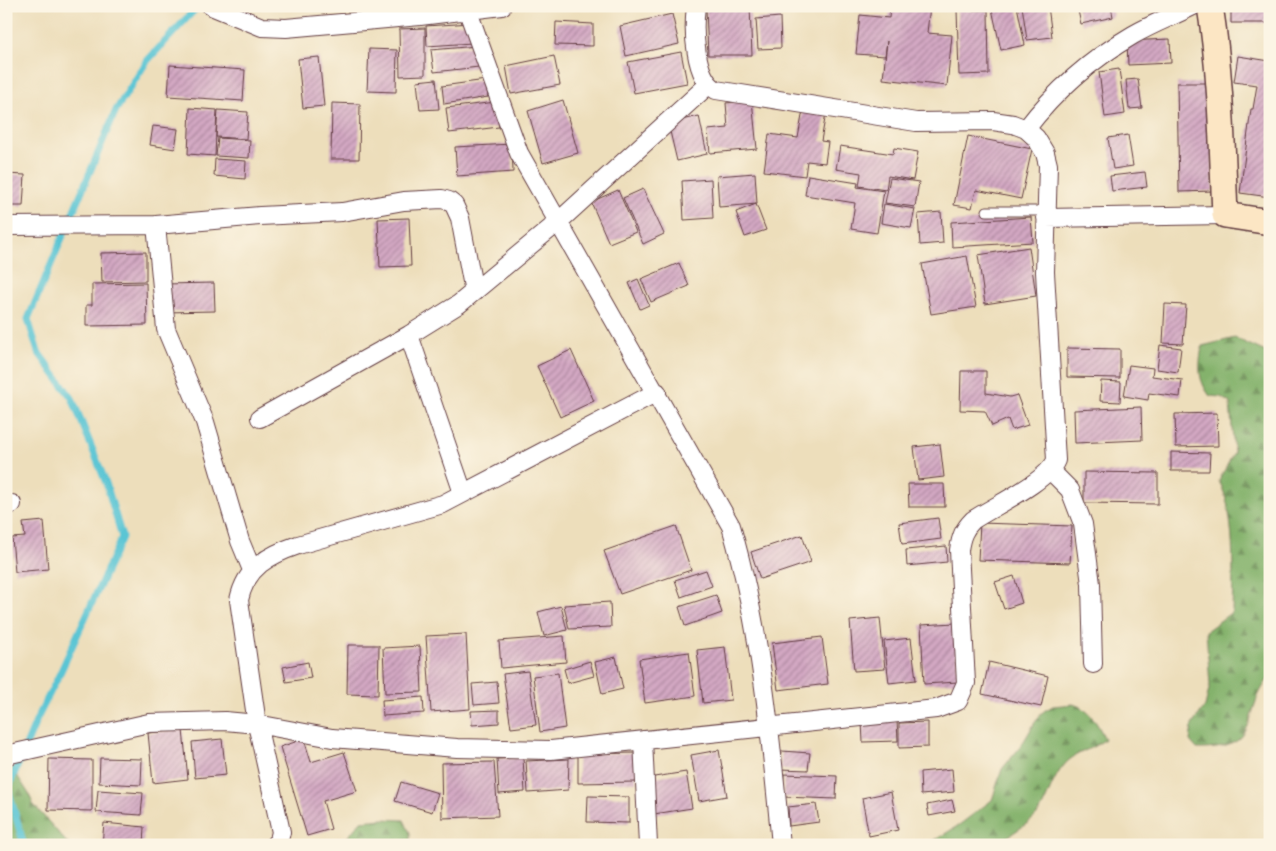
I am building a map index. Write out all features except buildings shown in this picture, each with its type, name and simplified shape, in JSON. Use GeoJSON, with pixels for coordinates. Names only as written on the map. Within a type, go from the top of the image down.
{"type":"FeatureCollection","features":[{"type":"Feature","properties":{"kind":"street"},"geometry":{"type":"LineString","coordinates":[[211,6],[262,27],[286,28],[420,16],[467,8],[502,6]]}},
{"type":"Feature","properties":{"kind":"street"},"geometry":{"type":"LineString","coordinates":[[1026,129],[1047,101],[1093,63],[1134,34],[1193,6]]}},
{"type":"Feature","properties":{"kind":"street"},"geometry":{"type":"LineString","coordinates":[[1210,6],[1219,87],[1225,215]]}},
{"type":"Feature","properties":{"kind":"street"},"geometry":{"type":"LineString","coordinates":[[10,754],[149,724],[226,721],[257,724],[332,738],[457,748],[551,750],[770,725],[936,709],[958,701],[966,683],[961,537],[973,520],[1039,480],[1050,470],[1056,460],[1045,272],[1048,165],[1045,153],[1036,138],[1026,129],[1013,124],[992,121],[916,122],[723,92],[708,85],[702,71],[695,43],[692,7]]}},
{"type":"Feature","properties":{"kind":"street"},"geometry":{"type":"LineString","coordinates":[[467,8],[519,153],[557,223],[657,392],[731,526],[744,572],[770,725],[781,845]]}},
{"type":"Feature","properties":{"kind":"street"},"geometry":{"type":"LineString","coordinates":[[260,418],[409,335],[474,292],[557,223],[708,85]]}},
{"type":"Feature","properties":{"kind":"street"},"geometry":{"type":"LineString","coordinates":[[6,226],[156,225],[260,216],[342,212],[404,201],[442,199],[454,205],[460,218],[474,292]]}},
{"type":"Feature","properties":{"kind":"street"},"geometry":{"type":"LineString","coordinates":[[1046,215],[1225,215],[1270,222]]}},
{"type":"Feature","properties":{"kind":"street"},"geometry":{"type":"LineString","coordinates":[[156,225],[166,329],[205,422],[240,541],[252,570]]}},
{"type":"Feature","properties":{"kind":"street"},"geometry":{"type":"LineString","coordinates":[[409,335],[463,493]]}},
{"type":"Feature","properties":{"kind":"street"},"geometry":{"type":"LineString","coordinates":[[274,845],[279,840],[281,832],[257,724],[239,600],[242,588],[252,570],[275,553],[443,504],[657,392]]}},
{"type":"Feature","properties":{"kind":"street"},"geometry":{"type":"LineString","coordinates":[[1050,470],[1070,490],[1083,524],[1091,584],[1093,664]]}},
{"type":"Feature","properties":{"kind":"street"},"geometry":{"type":"LineString","coordinates":[[643,740],[648,845]]}},
{"type":"Feature","properties":{"kind":"lane"},"geometry":{"type":"LineString","coordinates":[[987,211],[1046,215]]}},
{"type":"Feature","properties":{"kind":"green space"},"geometry":{"type":"Polygon","coordinates":[[[1235,338],[1270,354],[1270,677],[1261,691],[1242,736],[1233,743],[1218,748],[1197,749],[1190,741],[1192,725],[1205,706],[1210,685],[1206,631],[1232,612],[1233,563],[1231,526],[1219,481],[1234,452],[1230,403],[1221,397],[1210,396],[1201,378],[1200,360],[1202,346],[1235,338]]]}},
{"type":"Feature","properties":{"kind":"green space"},"geometry":{"type":"Polygon","coordinates":[[[1073,704],[1088,713],[1096,722],[1105,739],[1066,763],[1058,774],[1037,815],[1004,840],[1004,845],[927,845],[959,825],[992,800],[1002,769],[1021,746],[1044,711],[1053,706],[1073,704]]]}},
{"type":"Feature","properties":{"kind":"green space"},"geometry":{"type":"Polygon","coordinates":[[[11,766],[29,794],[33,804],[69,845],[13,845],[6,833],[6,770],[11,766]]]}},
{"type":"Feature","properties":{"kind":"green space"},"geometry":{"type":"Polygon","coordinates":[[[382,819],[404,820],[410,833],[410,845],[336,845],[347,838],[361,821],[382,819]]]}},
{"type":"Feature","properties":{"kind":"waterway"},"geometry":{"type":"LineString","coordinates":[[24,845],[8,789],[37,719],[122,537],[106,483],[72,398],[38,352],[28,319],[116,110],[147,61],[198,6]]}}]}
